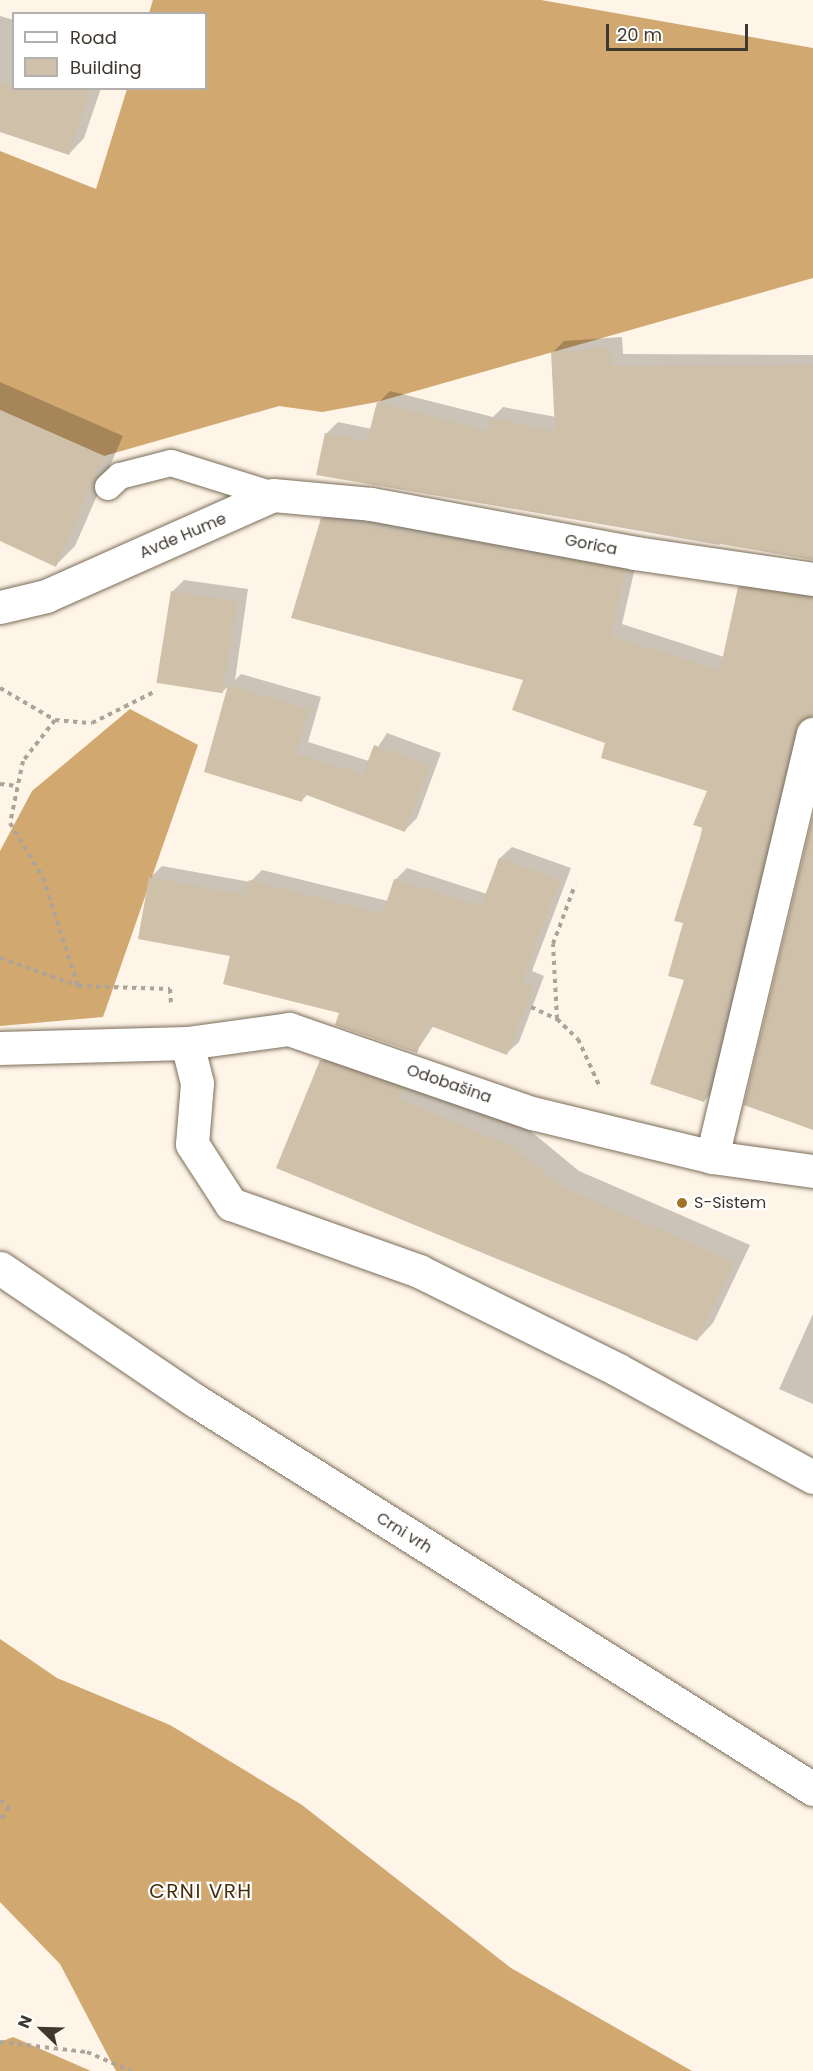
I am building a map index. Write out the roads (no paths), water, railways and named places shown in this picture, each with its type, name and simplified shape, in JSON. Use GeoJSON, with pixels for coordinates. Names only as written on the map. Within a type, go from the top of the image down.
{"type":"FeatureCollection","features":[{"type":"Feature","properties":{"kind":"street","name":"Avde Hume"},"geometry":{"type":"LineString","coordinates":[[0,607],[46,596],[273,495],[370,504]]}},
{"type":"Feature","properties":{"kind":"street","name":"Gorica"},"geometry":{"type":"LineString","coordinates":[[370,504],[635,553],[813,579]]}},
{"type":"Feature","properties":{"kind":"street"},"geometry":{"type":"LineString","coordinates":[[711,1157],[813,734]]}},
{"type":"Feature","properties":{"kind":"street","name":"Odobašina"},"geometry":{"type":"LineString","coordinates":[[0,1048],[180,1043],[289,1029],[532,1113],[711,1157],[813,1171]]}},
{"type":"Feature","properties":{"kind":"street"},"geometry":{"type":"LineString","coordinates":[[180,1043],[197,1083],[192,1144],[231,1204],[418,1271],[618,1370],[813,1477]]}},
{"type":"Feature","properties":{"kind":"street","name":"Odobašina"},"geometry":{"type":"LineString","coordinates":[[771,1166],[813,1190]]}},
{"type":"Feature","properties":{"kind":"street","name":"Crni vrh"},"geometry":{"type":"LineString","coordinates":[[0,1268],[196,1401],[813,1789]]}},
{"type":"Feature","properties":{"kind":"lane"},"geometry":{"type":"LineString","coordinates":[[108,487],[120,476],[171,463],[273,495]]}},
{"type":"Feature","properties":{"kind":"place","name":"S-Sistem"},"geometry":{"type":"Point","coordinates":[682,1203]}},
{"type":"Feature","properties":{"kind":"district","name":"CRNI VRH"},"geometry":{"type":"Point","coordinates":[201,1891]}}]}
